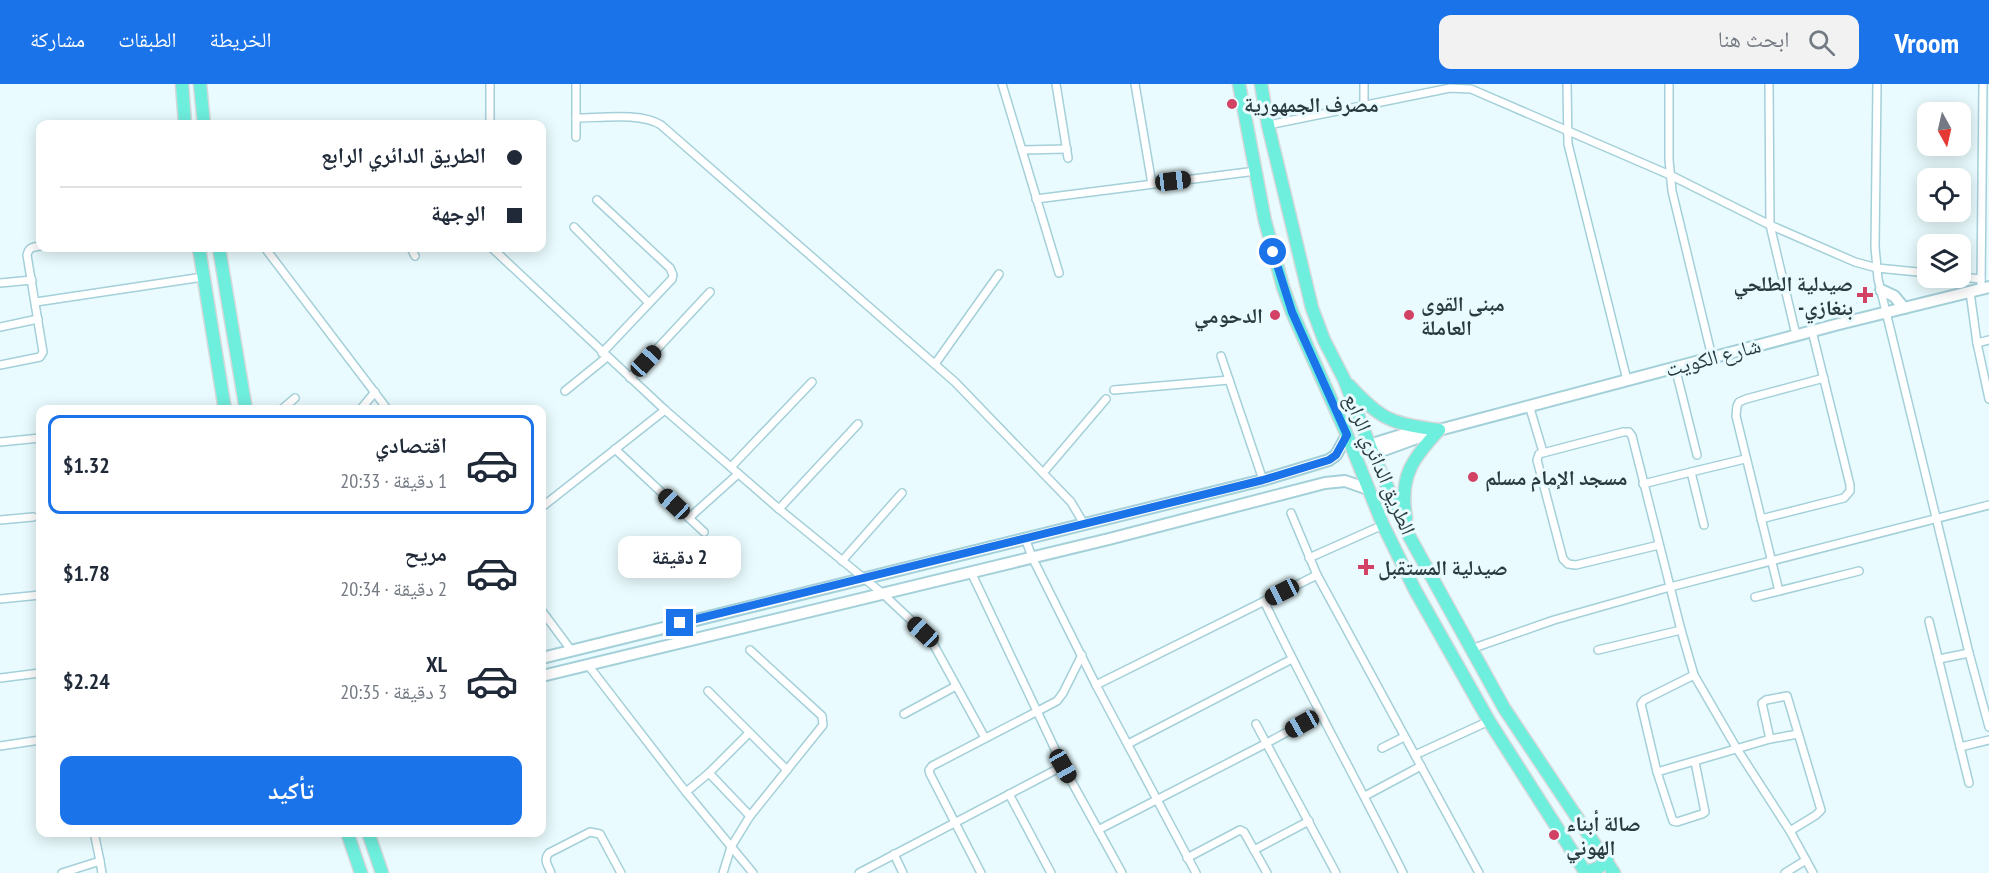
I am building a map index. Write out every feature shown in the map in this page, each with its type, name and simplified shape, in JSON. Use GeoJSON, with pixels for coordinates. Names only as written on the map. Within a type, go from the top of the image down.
{"type":"FeatureCollection","features":[{"type":"Feature","properties":{"kind":"main road"},"geometry":{"type":"LineString","coordinates":[[182,84],[185,120]]}},
{"type":"Feature","properties":{"kind":"main road"},"geometry":{"type":"LineString","coordinates":[[200,84],[204,120]]}},
{"type":"Feature","properties":{"kind":"main road","name":"الطريق الدائري الرابع"},"geometry":{"type":"LineString","coordinates":[[1239,84],[1265,221],[1286,295],[1347,435],[1383,525],[1415,590],[1489,721],[1586,872]]}},
{"type":"Feature","properties":{"kind":"main road","name":"الطريق الدائري الرابع"},"geometry":{"type":"LineString","coordinates":[[1261,84],[1268,125],[1312,308],[1408,534],[1504,708],[1614,873]]}},
{"type":"Feature","properties":{"kind":"main road"},"geometry":{"type":"LineString","coordinates":[[200,252],[224,405]]}},
{"type":"Feature","properties":{"kind":"main road"},"geometry":{"type":"LineString","coordinates":[[220,252],[245,405]]}},
{"type":"Feature","properties":{"kind":"main road","name":"شارع الكويت"},"geometry":{"type":"LineString","coordinates":[[1371,450],[1529,405],[1970,292],[1984,285]]}},
{"type":"Feature","properties":{"kind":"main road"},"geometry":{"type":"LineString","coordinates":[[1881,290],[1894,296],[1904,308]]}},
{"type":"Feature","properties":{"kind":"main road"},"geometry":{"type":"LineString","coordinates":[[1344,379],[1371,408],[1385,418],[1438,430],[1412,461],[1405,479],[1403,498],[1408,534]]}},
{"type":"Feature","properties":{"kind":"main road"},"geometry":{"type":"LineString","coordinates":[[546,657],[1263,480],[1329,460],[1336,455],[1347,435]]}},
{"type":"Feature","properties":{"kind":"main road"},"geometry":{"type":"LineString","coordinates":[[546,675],[1109,539],[1326,483],[1345,481],[1368,489]]}},
{"type":"Feature","properties":{"kind":"main road"},"geometry":{"type":"LineString","coordinates":[[349,837],[361,873]]}},
{"type":"Feature","properties":{"kind":"main road"},"geometry":{"type":"LineString","coordinates":[[370,837],[382,873]]}},
{"type":"Feature","properties":{"kind":"main road"},"geometry":{"type":"LineString","coordinates":[[1586,872],[1598,868],[1607,860]]}},
{"type":"Feature","properties":{"kind":"street"},"geometry":{"type":"LineString","coordinates":[[490,84],[490,120]]}},
{"type":"Feature","properties":{"kind":"street"},"geometry":{"type":"LineString","coordinates":[[576,84],[576,137]]}},
{"type":"Feature","properties":{"kind":"street"},"geometry":{"type":"LineString","coordinates":[[1002,84],[1059,273]]}},
{"type":"Feature","properties":{"kind":"street"},"geometry":{"type":"LineString","coordinates":[[1056,84],[1068,158]]}},
{"type":"Feature","properties":{"kind":"street"},"geometry":{"type":"LineString","coordinates":[[1135,84],[1152,184]]}},
{"type":"Feature","properties":{"kind":"street"},"geometry":{"type":"LineString","coordinates":[[1364,84],[1364,106]]}},
{"type":"Feature","properties":{"kind":"street"},"geometry":{"type":"LineString","coordinates":[[1567,84],[1567,131],[1572,159],[1627,380]]}},
{"type":"Feature","properties":{"kind":"street"},"geometry":{"type":"LineString","coordinates":[[1669,84],[1670,175],[1712,357]]}},
{"type":"Feature","properties":{"kind":"street"},"geometry":{"type":"LineString","coordinates":[[1769,84],[1770,225],[1796,335]]}},
{"type":"Feature","properties":{"kind":"street"},"geometry":{"type":"LineString","coordinates":[[1877,84],[1877,268],[1936,518],[1989,727]]}},
{"type":"Feature","properties":{"kind":"street"},"geometry":{"type":"LineString","coordinates":[[1983,84],[1984,285]]}},
{"type":"Feature","properties":{"kind":"street"},"geometry":{"type":"LineString","coordinates":[[1268,125],[1464,86],[1670,175],[1770,225],[1855,262],[1877,268],[1917,272]]}},
{"type":"Feature","properties":{"kind":"street"},"geometry":{"type":"LineString","coordinates":[[576,118],[643,118],[661,125],[972,398],[1071,502],[1084,524]]}},
{"type":"Feature","properties":{"kind":"street"},"geometry":{"type":"LineString","coordinates":[[1022,150],[1067,148]]}},
{"type":"Feature","properties":{"kind":"street"},"geometry":{"type":"LineString","coordinates":[[1036,199],[1256,171]]}},
{"type":"Feature","properties":{"kind":"street"},"geometry":{"type":"LineString","coordinates":[[565,391],[604,355],[672,279],[672,271],[597,200]]}},
{"type":"Feature","properties":{"kind":"street"},"geometry":{"type":"LineString","coordinates":[[574,227],[649,303]]}},
{"type":"Feature","properties":{"kind":"street"},"geometry":{"type":"LineString","coordinates":[[0,365],[43,355],[27,255],[28,250],[36,246]]}},
{"type":"Feature","properties":{"kind":"street"},"geometry":{"type":"LineString","coordinates":[[268,252],[384,405]]}},
{"type":"Feature","properties":{"kind":"street"},"geometry":{"type":"LineString","coordinates":[[413,252],[415,256]]}},
{"type":"Feature","properties":{"kind":"street"},"geometry":{"type":"LineString","coordinates":[[496,252],[665,410],[779,510],[882,593],[934,644],[985,738]]}},
{"type":"Feature","properties":{"kind":"street"},"geometry":{"type":"LineString","coordinates":[[935,364],[999,274]]}},
{"type":"Feature","properties":{"kind":"street"},"geometry":{"type":"LineString","coordinates":[[36,303],[203,277]]}},
{"type":"Feature","properties":{"kind":"street"},"geometry":{"type":"LineString","coordinates":[[0,283],[32,280]]}},
{"type":"Feature","properties":{"kind":"street"},"geometry":{"type":"LineString","coordinates":[[630,378],[710,292]]}},
{"type":"Feature","properties":{"kind":"street"},"geometry":{"type":"LineString","coordinates":[[1970,292],[1977,343],[1989,399]]}},
{"type":"Feature","properties":{"kind":"street"},"geometry":{"type":"LineString","coordinates":[[0,327],[38,319]]}},
{"type":"Feature","properties":{"kind":"street"},"geometry":{"type":"LineString","coordinates":[[1761,519],[1844,498],[1850,491],[1812,331]]}},
{"type":"Feature","properties":{"kind":"street"},"geometry":{"type":"LineString","coordinates":[[1977,343],[1989,340]]}},
{"type":"Feature","properties":{"kind":"street"},"geometry":{"type":"LineString","coordinates":[[1221,356],[1263,480]]}},
{"type":"Feature","properties":{"kind":"street"},"geometry":{"type":"LineString","coordinates":[[1676,367],[1697,455]]}},
{"type":"Feature","properties":{"kind":"street"},"geometry":{"type":"LineString","coordinates":[[1779,591],[1745,459],[1736,416],[1737,406],[1739,402],[1824,378]]}},
{"type":"Feature","properties":{"kind":"street"},"geometry":{"type":"LineString","coordinates":[[1114,390],[1229,380]]}},
{"type":"Feature","properties":{"kind":"street"},"geometry":{"type":"LineString","coordinates":[[730,467],[812,382]]}},
{"type":"Feature","properties":{"kind":"street"},"geometry":{"type":"LineString","coordinates":[[364,405],[375,392]]}},
{"type":"Feature","properties":{"kind":"street"},"geometry":{"type":"LineString","coordinates":[[287,405],[295,398]]}},
{"type":"Feature","properties":{"kind":"street"},"geometry":{"type":"LineString","coordinates":[[1043,473],[1106,399]]}},
{"type":"Feature","properties":{"kind":"street"},"geometry":{"type":"LineString","coordinates":[[1529,405],[1542,452]]}},
{"type":"Feature","properties":{"kind":"street"},"geometry":{"type":"LineString","coordinates":[[546,504],[665,410]]}},
{"type":"Feature","properties":{"kind":"street"},"geometry":{"type":"LineString","coordinates":[[779,510],[858,424]]}},
{"type":"Feature","properties":{"kind":"street"},"geometry":{"type":"LineString","coordinates":[[1659,545],[1576,565],[1566,562],[1563,559],[1537,460],[1539,454],[1623,432],[1629,432],[1632,436],[1694,675],[1737,750],[1790,831],[1813,873]]}},
{"type":"Feature","properties":{"kind":"street"},"geometry":{"type":"LineString","coordinates":[[0,442],[36,438]]}},
{"type":"Feature","properties":{"kind":"street"},"geometry":{"type":"LineString","coordinates":[[615,449],[704,532]]}},
{"type":"Feature","properties":{"kind":"street"},"geometry":{"type":"LineString","coordinates":[[1643,484],[1745,459]]}},
{"type":"Feature","properties":{"kind":"street"},"geometry":{"type":"LineString","coordinates":[[1691,472],[1704,525]]}},
{"type":"Feature","properties":{"kind":"street"},"geometry":{"type":"LineString","coordinates":[[689,518],[738,474]]}},
{"type":"Feature","properties":{"kind":"street"},"geometry":{"type":"LineString","coordinates":[[842,561],[902,493]]}},
{"type":"Feature","properties":{"kind":"street"},"geometry":{"type":"LineString","coordinates":[[1471,649],[1554,620],[1670,587],[1989,505]]}},
{"type":"Feature","properties":{"kind":"street"},"geometry":{"type":"LineString","coordinates":[[1291,513],[1317,574],[1479,873]]}},
{"type":"Feature","properties":{"kind":"street"},"geometry":{"type":"LineString","coordinates":[[0,520],[33,517]]}},
{"type":"Feature","properties":{"kind":"street"},"geometry":{"type":"LineString","coordinates":[[1309,558],[1383,525]]}},
{"type":"Feature","properties":{"kind":"street"},"geometry":{"type":"LineString","coordinates":[[1025,538],[1032,557],[1096,685],[1196,873]]}},
{"type":"Feature","properties":{"kind":"street"},"geometry":{"type":"LineString","coordinates":[[1755,597],[1859,571]]}},
{"type":"Feature","properties":{"kind":"street"},"geometry":{"type":"LineString","coordinates":[[971,572],[1063,766],[1122,873]]}},
{"type":"Feature","properties":{"kind":"street"},"geometry":{"type":"LineString","coordinates":[[1096,685],[1317,574]]}},
{"type":"Feature","properties":{"kind":"street"},"geometry":{"type":"LineString","coordinates":[[0,599],[36,595]]}},
{"type":"Feature","properties":{"kind":"street"},"geometry":{"type":"LineString","coordinates":[[1264,601],[1403,873]]}},
{"type":"Feature","properties":{"kind":"street"},"geometry":{"type":"LineString","coordinates":[[546,616],[571,650]]}},
{"type":"Feature","properties":{"kind":"street"},"geometry":{"type":"LineString","coordinates":[[1929,621],[1969,783]]}},
{"type":"Feature","properties":{"kind":"street"},"geometry":{"type":"LineString","coordinates":[[1598,650],[1681,630]]}},
{"type":"Feature","properties":{"kind":"street"},"geometry":{"type":"LineString","coordinates":[[723,873],[730,846],[750,816],[824,721],[822,716],[750,650]]}},
{"type":"Feature","properties":{"kind":"street"},"geometry":{"type":"LineString","coordinates":[[1938,659],[1969,653]]}},
{"type":"Feature","properties":{"kind":"street"},"geometry":{"type":"LineString","coordinates":[[981,873],[929,770],[932,766],[1061,698],[1082,655]]}},
{"type":"Feature","properties":{"kind":"street"},"geometry":{"type":"LineString","coordinates":[[1128,744],[1292,659]]}},
{"type":"Feature","properties":{"kind":"street"},"geometry":{"type":"LineString","coordinates":[[588,665],[686,792],[753,873]]}},
{"type":"Feature","properties":{"kind":"street"},"geometry":{"type":"LineString","coordinates":[[0,678],[36,674]]}},
{"type":"Feature","properties":{"kind":"street"},"geometry":{"type":"LineString","coordinates":[[1694,675],[1644,700],[1641,704],[1657,772],[1673,821],[1677,822],[1702,814],[1706,810],[1695,762]]}},
{"type":"Feature","properties":{"kind":"street"},"geometry":{"type":"LineString","coordinates":[[904,714],[956,686]]}},
{"type":"Feature","properties":{"kind":"street"},"geometry":{"type":"LineString","coordinates":[[708,692],[787,770]]}},
{"type":"Feature","properties":{"kind":"street"},"geometry":{"type":"LineString","coordinates":[[1770,740],[1762,704],[1766,700],[1787,696],[1821,811],[1790,831]]}},
{"type":"Feature","properties":{"kind":"street"},"geometry":{"type":"LineString","coordinates":[[1098,830],[1320,714]]}},
{"type":"Feature","properties":{"kind":"street"},"geometry":{"type":"LineString","coordinates":[[1414,755],[1489,721]]}},
{"type":"Feature","properties":{"kind":"street"},"geometry":{"type":"LineString","coordinates":[[1256,724],[1336,873]]}},
{"type":"Feature","properties":{"kind":"street"},"geometry":{"type":"LineString","coordinates":[[686,792],[709,773],[749,733]]}},
{"type":"Feature","properties":{"kind":"street"},"geometry":{"type":"LineString","coordinates":[[1657,772],[1798,734]]}},
{"type":"Feature","properties":{"kind":"street"},"geometry":{"type":"LineString","coordinates":[[1382,748],[1404,737]]}},
{"type":"Feature","properties":{"kind":"street"},"geometry":{"type":"LineString","coordinates":[[1960,747],[1989,740]]}},
{"type":"Feature","properties":{"kind":"street"},"geometry":{"type":"LineString","coordinates":[[0,746],[36,741]]}},
{"type":"Feature","properties":{"kind":"street"},"geometry":{"type":"LineString","coordinates":[[859,873],[1063,766]]}},
{"type":"Feature","properties":{"kind":"street"},"geometry":{"type":"LineString","coordinates":[[1365,796],[1421,766]]}},
{"type":"Feature","properties":{"kind":"street"},"geometry":{"type":"LineString","coordinates":[[709,773],[750,816]]}},
{"type":"Feature","properties":{"kind":"street"},"geometry":{"type":"LineString","coordinates":[[1009,794],[1051,873]]}},
{"type":"Feature","properties":{"kind":"street"},"geometry":{"type":"LineString","coordinates":[[1254,850],[1309,821]]}},
{"type":"Feature","properties":{"kind":"street"},"geometry":{"type":"LineString","coordinates":[[1187,858],[1240,830],[1244,832],[1267,873]]}},
{"type":"Feature","properties":{"kind":"street"},"geometry":{"type":"LineString","coordinates":[[551,873],[545,861],[549,853],[590,832],[600,834],[621,873]]}},
{"type":"Feature","properties":{"kind":"street"},"geometry":{"type":"LineString","coordinates":[[95,837],[102,873]]}},
{"type":"Feature","properties":{"kind":"street"},"geometry":{"type":"LineString","coordinates":[[894,854],[903,873]]}},
{"type":"Feature","properties":{"kind":"street"},"geometry":{"type":"LineString","coordinates":[[1785,873],[1806,860]]}},
{"type":"Feature","properties":{"kind":"street"},"geometry":{"type":"LineString","coordinates":[[62,873],[100,861]]}},
{"type":"Feature","properties":{"kind":"place","name":"مصرف الجمهورية"},"geometry":{"type":"Point","coordinates":[1232,104]}},
{"type":"Feature","properties":{"kind":"place","name":"صيدلية الطلحي -بنغازي"},"geometry":{"type":"Point","coordinates":[1865,295]}},
{"type":"Feature","properties":{"kind":"place","name":"الدحومي"},"geometry":{"type":"Point","coordinates":[1275,315]}},
{"type":"Feature","properties":{"kind":"place","name":"مبنى القوى العاملة"},"geometry":{"type":"Point","coordinates":[1409,315]}},
{"type":"Feature","properties":{"kind":"place","name":"مسجد الإمام مسلم"},"geometry":{"type":"Point","coordinates":[1473,477]}},
{"type":"Feature","properties":{"kind":"place","name":"صيدلية المستقبل"},"geometry":{"type":"Point","coordinates":[1366,567]}},
{"type":"Feature","properties":{"kind":"place","name":"صالة أبناء الهوني"},"geometry":{"type":"Point","coordinates":[1554,835]}},
{"type":"Feature","properties":{"kind":"route"},"geometry":{"type":"LineString","coordinates":[[680,623],[1263,480],[1329,460],[1336,455],[1347,435],[1292,312],[1273,252]]}}]}
